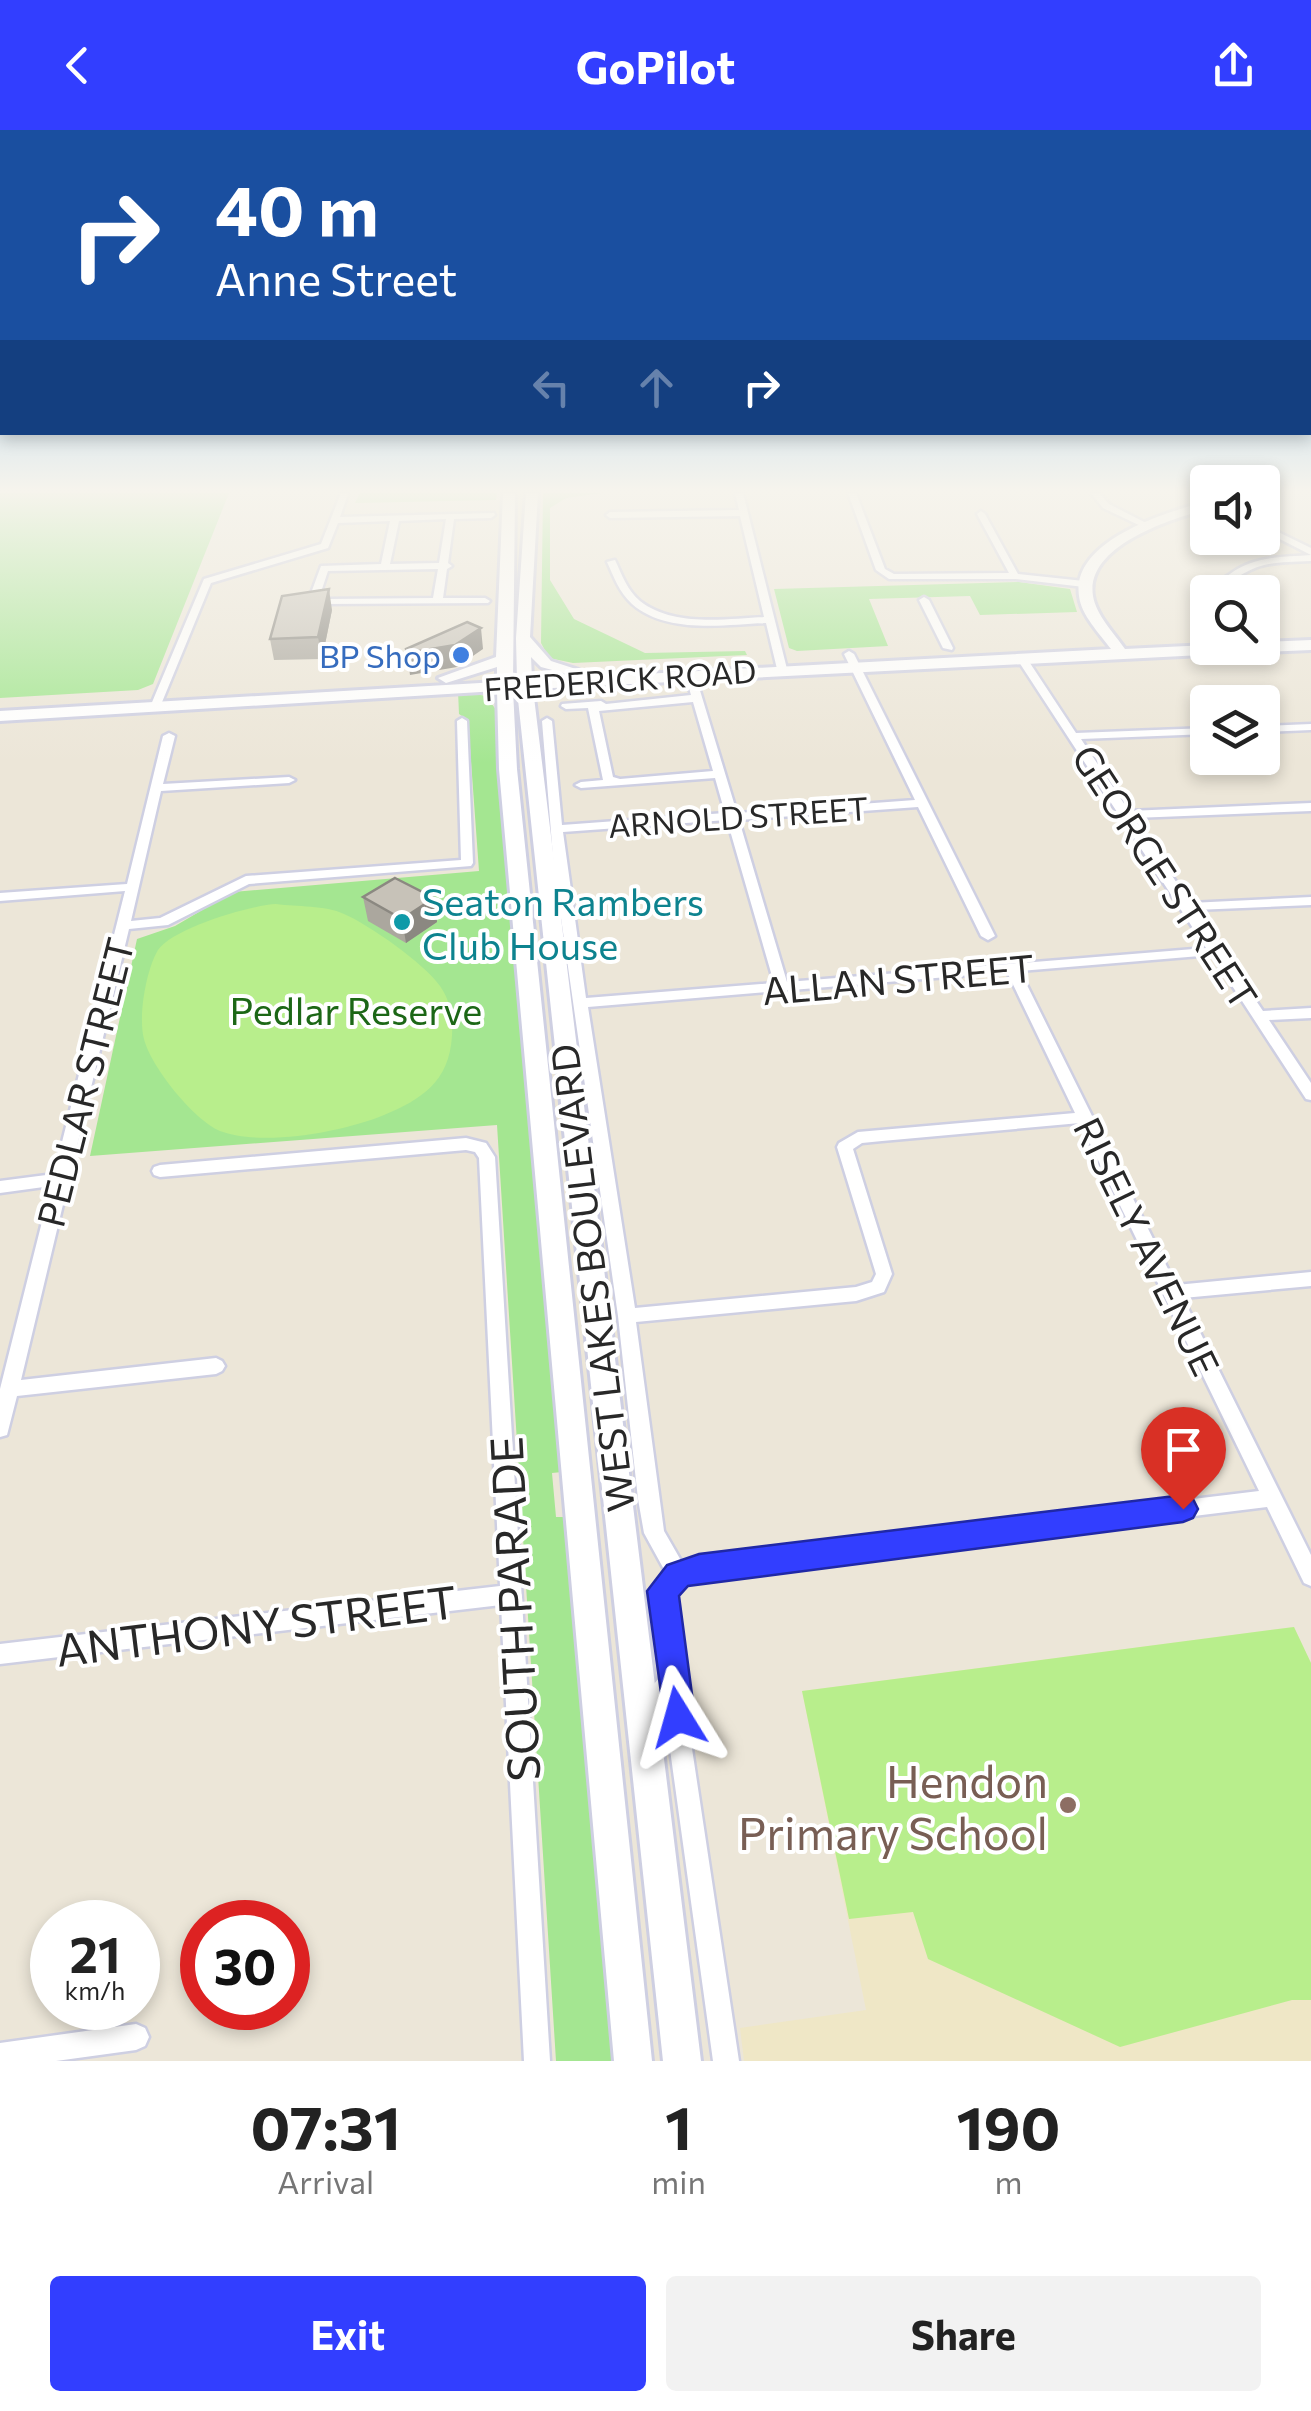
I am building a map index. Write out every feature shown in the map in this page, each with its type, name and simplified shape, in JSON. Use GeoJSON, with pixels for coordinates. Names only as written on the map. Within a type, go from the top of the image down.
{"type":"FeatureCollection","features":[{"type":"Feature","properties":{"kind":"main road","name":"WEST LAKES BOULEVARD"},"geometry":{"type":"LineString","coordinates":[[506,583],[504,673],[526,702],[526,968],[633,2061]]}},
{"type":"Feature","properties":{"kind":"main road","name":"WEST LAKES BOULEVARD"},"geometry":{"type":"LineString","coordinates":[[526,583],[522,638],[526,702],[682,2061]]}},
{"type":"Feature","properties":{"kind":"main road"},"geometry":{"type":"LineString","coordinates":[[1084,584],[1086,600],[1117,647]]}},
{"type":"Feature","properties":{"kind":"main road"},"geometry":{"type":"LineString","coordinates":[[1280,637],[1311,636]]}},
{"type":"Feature","properties":{"kind":"main road"},"geometry":{"type":"LineString","coordinates":[[522,638],[546,664],[569,676]]}},
{"type":"Feature","properties":{"kind":"main road","name":"FREDERICK ROAD"},"geometry":{"type":"LineString","coordinates":[[852,659],[1020,656],[1190,641]]}},
{"type":"Feature","properties":{"kind":"main road"},"geometry":{"type":"LineString","coordinates":[[1280,646],[1311,645]]}},
{"type":"Feature","properties":{"kind":"main road","name":"FREDERICK ROAD"},"geometry":{"type":"LineString","coordinates":[[504,673],[526,702],[569,676],[852,659],[948,648],[1190,648]]}},
{"type":"Feature","properties":{"kind":"main road","name":"FREDERICK ROAD"},"geometry":{"type":"LineString","coordinates":[[569,676],[690,674],[780,664]]}},
{"type":"Feature","properties":{"kind":"main road","name":"FREDERICK ROAD"},"geometry":{"type":"LineString","coordinates":[[0,716],[504,673]]}},
{"type":"Feature","properties":{"kind":"main road","name":"FREDERICK ROAD"},"geometry":{"type":"LineString","coordinates":[[0,704],[465,688],[504,673]]}},
{"type":"Feature","properties":{"kind":"main road"},"geometry":{"type":"LineString","coordinates":[[465,688],[526,702],[569,676]]}},
{"type":"Feature","properties":{"kind":"street"},"geometry":{"type":"LineString","coordinates":[[158,700],[206,583]]}},
{"type":"Feature","properties":{"kind":"street"},"geometry":{"type":"LineString","coordinates":[[319,583],[315,596],[324,602],[485,601]]}},
{"type":"Feature","properties":{"kind":"street"},"geometry":{"type":"LineString","coordinates":[[438,600],[442,583]]}},
{"type":"Feature","properties":{"kind":"street"},"geometry":{"type":"LineString","coordinates":[[620,583],[653,616],[686,623],[768,620]]}},
{"type":"Feature","properties":{"kind":"street"},"geometry":{"type":"LineString","coordinates":[[759,583],[780,664]]}},
{"type":"Feature","properties":{"kind":"street"},"geometry":{"type":"LineString","coordinates":[[1076,583],[1084,584]]}},
{"type":"Feature","properties":{"kind":"street"},"geometry":{"type":"LineString","coordinates":[[924,600],[948,648]]}},
{"type":"Feature","properties":{"kind":"street","name":"GEORGE STREET"},"geometry":{"type":"LineString","coordinates":[[1020,656],[1311,1095]]}},
{"type":"Feature","properties":{"kind":"street"},"geometry":{"type":"LineString","coordinates":[[852,659],[988,936]]}},
{"type":"Feature","properties":{"kind":"street"},"geometry":{"type":"LineString","coordinates":[[690,674],[782,987]]}},
{"type":"Feature","properties":{"kind":"street"},"geometry":{"type":"LineString","coordinates":[[566,706],[697,698]]}},
{"type":"Feature","properties":{"kind":"street"},"geometry":{"type":"LineString","coordinates":[[526,702],[548,736],[555,829],[654,1533],[678,1575]]}},
{"type":"Feature","properties":{"kind":"street"},"geometry":{"type":"LineString","coordinates":[[526,702],[548,736]]}},
{"type":"Feature","properties":{"kind":"street"},"geometry":{"type":"LineString","coordinates":[[601,704],[593,708],[608,778],[620,782]]}},
{"type":"Feature","properties":{"kind":"street"},"geometry":{"type":"LineString","coordinates":[[124,925],[163,922],[246,880],[467,863],[462,720]]}},
{"type":"Feature","properties":{"kind":"street"},"geometry":{"type":"LineString","coordinates":[[1280,728],[1311,727]]}},
{"type":"Feature","properties":{"kind":"street"},"geometry":{"type":"LineString","coordinates":[[1074,736],[1190,732]]}},
{"type":"Feature","properties":{"kind":"street","name":"PEDLAR STREET"},"geometry":{"type":"LineString","coordinates":[[0,1428],[58,1179],[170,736]]}},
{"type":"Feature","properties":{"kind":"street"},"geometry":{"type":"LineString","coordinates":[[581,785],[719,774]]}},
{"type":"Feature","properties":{"kind":"street"},"geometry":{"type":"LineString","coordinates":[[157,788],[289,780]]}},
{"type":"Feature","properties":{"kind":"street","name":"ARNOLD STREET"},"geometry":{"type":"LineString","coordinates":[[555,829],[921,803]]}},
{"type":"Feature","properties":{"kind":"street"},"geometry":{"type":"LineString","coordinates":[[1126,814],[1311,807]]}},
{"type":"Feature","properties":{"kind":"street"},"geometry":{"type":"LineString","coordinates":[[0,897],[132,887]]}},
{"type":"Feature","properties":{"kind":"street"},"geometry":{"type":"LineString","coordinates":[[1186,907],[1311,902]]}},
{"type":"Feature","properties":{"kind":"street","name":"ALLAN STREET"},"geometry":{"type":"LineString","coordinates":[[582,1004],[1215,952]]}},
{"type":"Feature","properties":{"kind":"street","name":"RISELY AVENUE"},"geometry":{"type":"LineString","coordinates":[[1012,969],[1311,1576]]}},
{"type":"Feature","properties":{"kind":"street"},"geometry":{"type":"LineString","coordinates":[[1258,1016],[1311,1013]]}},
{"type":"Feature","properties":{"kind":"street"},"geometry":{"type":"LineString","coordinates":[[626,1316],[856,1294],[878,1287],[884,1274],[844,1148],[858,1138],[1086,1117]]}},
{"type":"Feature","properties":{"kind":"street","name":"SOUTH PARADE"},"geometry":{"type":"LineString","coordinates":[[160,1171],[466,1144],[480,1147],[487,1156],[537,2061]]}},
{"type":"Feature","properties":{"kind":"street"},"geometry":{"type":"LineString","coordinates":[[0,1187],[58,1179]]}},
{"type":"Feature","properties":{"kind":"street"},"geometry":{"type":"LineString","coordinates":[[1170,1292],[1311,1278]]}},
{"type":"Feature","properties":{"kind":"street"},"geometry":{"type":"LineString","coordinates":[[10,1389],[216,1366]]}},
{"type":"Feature","properties":{"kind":"street"},"geometry":{"type":"LineString","coordinates":[[726,2061],[663,1591],[678,1575],[699,1568],[1272,1498]]}},
{"type":"Feature","properties":{"kind":"street","name":"ANTHONY STREET"},"geometry":{"type":"LineString","coordinates":[[0,1654],[512,1594]]}},
{"type":"Feature","properties":{"kind":"street"},"geometry":{"type":"LineString","coordinates":[[643,1714],[673,1679]]}},
{"type":"Feature","properties":{"kind":"street"},"geometry":{"type":"LineString","coordinates":[[0,2056],[136,2036]]}},
{"type":"Feature","properties":{"kind":"shaded area","name":"Hendon Primary School"},"geometry":{"type":"Polygon","coordinates":[[[1294,1627],[1311,1663],[1311,2061],[744,2061],[740,2028],[866,2010],[802,1691],[1294,1627]]]}},
{"type":"Feature","properties":{"kind":"green space"},"geometry":{"type":"Polygon","coordinates":[[[0,583],[193,583],[153,684],[138,690],[0,698],[0,583]]]}},
{"type":"Feature","properties":{"kind":"green space"},"geometry":{"type":"Polygon","coordinates":[[[542,583],[552,583],[574,619],[645,653],[745,651],[747,655],[573,663],[549,658],[541,643],[542,583]]]}},
{"type":"Feature","properties":{"kind":"green space"},"geometry":{"type":"Polygon","coordinates":[[[1027,583],[1070,589],[1077,612],[980,615],[970,596],[869,599],[888,646],[797,651],[789,648],[774,589],[1027,583]]]}},
{"type":"Feature","properties":{"kind":"green space","name":"Pedlar Reserve"},"geometry":{"type":"Polygon","coordinates":[[[458,691],[486,696],[497,711],[562,1472],[552,1473],[556,1517],[566,1517],[614,2061],[556,2061],[497,1125],[90,1156],[137,939],[175,926],[233,892],[479,871],[468,720],[459,714],[458,691]]]}},
{"type":"Feature","properties":{"kind":"green space","name":"Pedlar Reserve"},"geometry":{"type":"Polygon","coordinates":[[[276,904],[328,909],[354,919],[381,935],[433,977],[447,998],[452,1036],[445,1066],[431,1087],[384,1115],[347,1127],[280,1137],[237,1136],[220,1131],[186,1104],[164,1078],[148,1051],[142,1030],[147,981],[158,950],[195,926],[276,904]]]}},
{"type":"Feature","properties":{"kind":"green space","name":"Hendon Primary School"},"geometry":{"type":"Polygon","coordinates":[[[1294,1627],[1311,1663],[1311,2000],[1292,2000],[1120,2047],[928,1959],[913,1912],[849,1919],[802,1691],[1294,1627]]]}},
{"type":"Feature","properties":{"kind":"building"},"geometry":{"type":"Polygon","coordinates":[[[329,589],[318,637],[270,639],[282,596],[329,589]]]}},
{"type":"Feature","properties":{"kind":"building"},"geometry":{"type":"Polygon","coordinates":[[[467,622],[481,628],[455,645],[407,653],[406,649],[467,622]]]}},
{"type":"Feature","properties":{"kind":"building"},"geometry":{"type":"Polygon","coordinates":[[[395,878],[434,898],[402,919],[363,897],[395,878]]]}},
{"type":"Feature","properties":{"kind":"place","name":"BP Shop"},"geometry":{"type":"Point","coordinates":[461,655]}},
{"type":"Feature","properties":{"kind":"place","name":"Seaton Rambers Club House"},"geometry":{"type":"Point","coordinates":[402,922]}},
{"type":"Feature","properties":{"kind":"place","name":"Hendon Primary School"},"geometry":{"type":"Point","coordinates":[1068,1805]}},
{"type":"Feature","properties":{"kind":"route"},"geometry":{"type":"LineString","coordinates":[[678,1717],[664,1629],[663,1591],[678,1575],[699,1568],[1183,1509]]}}]}
